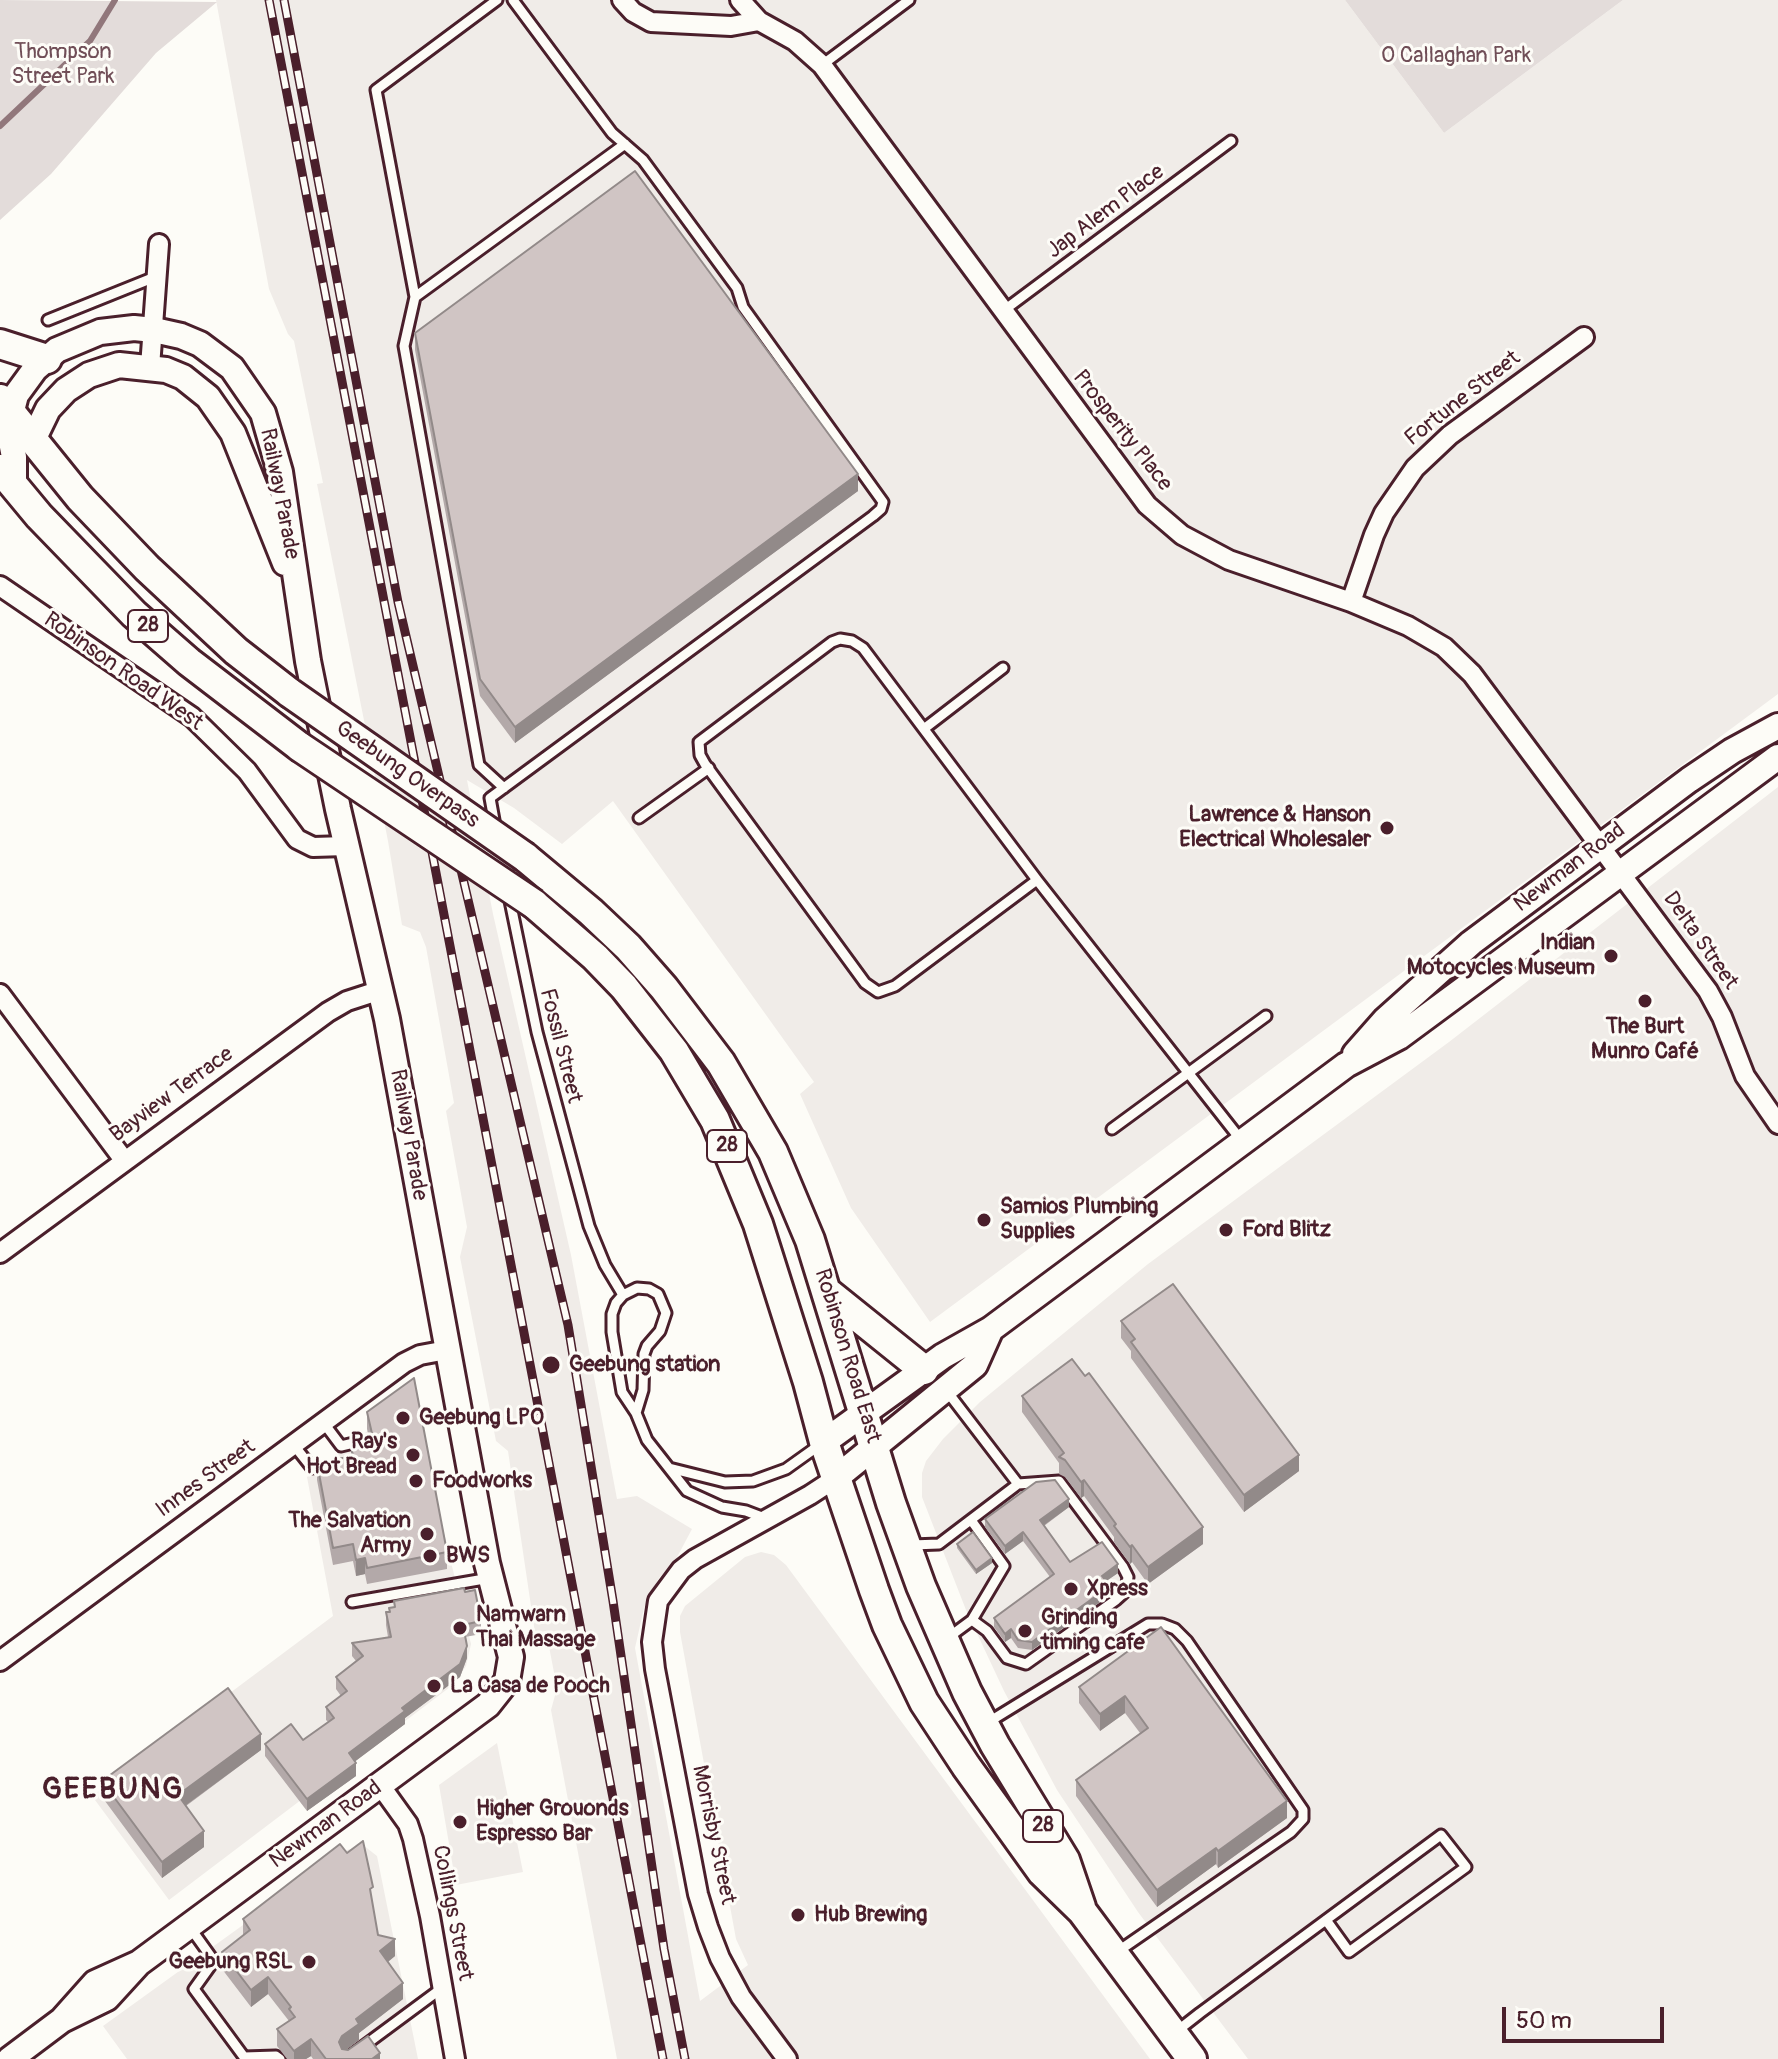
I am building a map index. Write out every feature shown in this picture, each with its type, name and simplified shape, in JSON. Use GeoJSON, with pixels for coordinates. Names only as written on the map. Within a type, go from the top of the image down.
{"type":"FeatureCollection","features":[{"type":"Feature","properties":{"kind":"main road","name":"Railway Parade"},"geometry":{"type":"LineString","coordinates":[[5,405],[47,359],[70,343],[100,332],[134,328],[154,330],[181,336],[218,356],[243,381],[263,413],[271,433],[289,523],[296,590],[346,846],[381,990],[490,1578],[511,1657],[507,1681]]}},
{"type":"Feature","properties":{"kind":"main road"},"geometry":{"type":"LineString","coordinates":[[0,344],[47,359]]}},
{"type":"Feature","properties":{"kind":"main road","name":"Railway Parade"},"geometry":{"type":"LineString","coordinates":[[33,440],[48,409],[77,381],[97,371],[119,365],[150,367],[183,377],[202,391],[219,411],[244,456],[296,590]]}},
{"type":"Feature","properties":{"kind":"main road"},"geometry":{"type":"LineString","coordinates":[[5,405],[14,457],[7,478]]}},
{"type":"Feature","properties":{"kind":"main road","name":"28"},"geometry":{"type":"LineString","coordinates":[[5,405],[33,440]]}},
{"type":"Feature","properties":{"kind":"main road","name":"Geebung Overpass"},"geometry":{"type":"LineString","coordinates":[[33,440],[80,498],[147,568],[236,651],[510,861]]}},
{"type":"Feature","properties":{"kind":"main road","name":"Robinson Road West"},"geometry":{"type":"LineString","coordinates":[[7,478],[134,614],[189,662],[300,747]]}},
{"type":"Feature","properties":{"kind":"main road","name":"Newman Road"},"geometry":{"type":"LineString","coordinates":[[1346,1065],[1385,1020],[1445,964],[1700,772],[1778,726]]}},
{"type":"Feature","properties":{"kind":"main road","name":"Geebung Overpass"},"geometry":{"type":"LineString","coordinates":[[300,747],[534,904]]}},
{"type":"Feature","properties":{"kind":"main road","name":"Newman Road"},"geometry":{"type":"LineString","coordinates":[[824,1442],[943,1356],[991,1329],[1346,1065],[1399,1037],[1778,757]]}},
{"type":"Feature","properties":{"kind":"main road","name":"Robinson Road East"},"geometry":{"type":"LineString","coordinates":[[510,861],[628,947],[664,988],[721,1063],[773,1152],[799,1212],[827,1292],[905,1545],[944,1641],[985,1725],[1065,1860],[1082,1911]]}},
{"type":"Feature","properties":{"kind":"main road","name":"Robinson Road East"},"geometry":{"type":"LineString","coordinates":[[534,904],[624,987],[674,1051],[698,1088],[730,1153],[758,1224],[824,1442],[887,1625],[924,1702],[1042,1872],[1082,1911],[1192,2059]]}},
{"type":"Feature","properties":{"kind":"main road"},"geometry":{"type":"LineString","coordinates":[[827,1292],[924,1370]]}},
{"type":"Feature","properties":{"kind":"main road","name":"Newman Road"},"geometry":{"type":"LineString","coordinates":[[836,1478],[975,1365],[991,1329]]}},
{"type":"Feature","properties":{"kind":"main road","name":"Newman Road"},"geometry":{"type":"LineString","coordinates":[[10,2059],[62,2020],[107,1998],[139,1963],[488,1705],[507,1681]]}},
{"type":"Feature","properties":{"kind":"street"},"geometry":{"type":"LineString","coordinates":[[622,0],[633,12],[651,22],[731,26],[759,21]]}},
{"type":"Feature","properties":{"kind":"street","name":"Prosperity Place"},"geometry":{"type":"LineString","coordinates":[[740,0],[759,21],[795,41],[822,65],[1132,487],[1164,521],[1203,548],[1408,626],[1458,658],[1491,697],[1622,874]]}},
{"type":"Feature","properties":{"kind":"street"},"geometry":{"type":"LineString","coordinates":[[150,367],[159,244]]}},
{"type":"Feature","properties":{"kind":"street","name":"Fortune Street"},"geometry":{"type":"LineString","coordinates":[[1351,602],[1384,513],[1415,468],[1450,435],[1584,337]]}},
{"type":"Feature","properties":{"kind":"street","name":"Robinson Road West"},"geometry":{"type":"LineString","coordinates":[[0,586],[178,705],[210,732],[247,771],[297,839],[313,847],[346,846]]}},
{"type":"Feature","properties":{"kind":"street","name":"Delta Street"},"geometry":{"type":"LineString","coordinates":[[1622,874],[1716,1004],[1745,1076],[1778,1124]]}},
{"type":"Feature","properties":{"kind":"street","name":"Bayview Terrace"},"geometry":{"type":"LineString","coordinates":[[0,1253],[328,1012],[347,1001],[381,990]]}},
{"type":"Feature","properties":{"kind":"street"},"geometry":{"type":"LineString","coordinates":[[0,994],[124,1160]]}},
{"type":"Feature","properties":{"kind":"street","name":"Innes Street"},"geometry":{"type":"LineString","coordinates":[[0,1661],[404,1363],[420,1355],[447,1350]]}},
{"type":"Feature","properties":{"kind":"street","name":"Newman Road"},"geometry":{"type":"LineString","coordinates":[[658,1601],[668,1584],[695,1559],[836,1478]]}},
{"type":"Feature","properties":{"kind":"street","name":"Morrisby Street"},"geometry":{"type":"LineString","coordinates":[[658,1601],[652,1642],[655,1669],[698,1894],[712,1937],[741,1997],[787,2059]]}},
{"type":"Feature","properties":{"kind":"street","name":"Collings Street"},"geometry":{"type":"LineString","coordinates":[[380,1785],[408,1824],[413,1839],[455,2059]]}},
{"type":"Feature","properties":{"kind":"lane"},"geometry":{"type":"LineString","coordinates":[[497,0],[376,90],[415,297],[404,346],[479,765],[504,788],[873,516],[881,509],[883,502],[743,307],[737,288],[643,160],[612,133],[513,0]]}},
{"type":"Feature","properties":{"kind":"lane"},"geometry":{"type":"LineString","coordinates":[[822,65],[909,0]]}},
{"type":"Feature","properties":{"kind":"lane","name":"Jap Alem Place"},"geometry":{"type":"LineString","coordinates":[[1002,311],[1231,141]]}},
{"type":"Feature","properties":{"kind":"lane"},"geometry":{"type":"LineString","coordinates":[[415,297],[625,144]]}},
{"type":"Feature","properties":{"kind":"lane"},"geometry":{"type":"LineString","coordinates":[[48,320],[155,277]]}},
{"type":"Feature","properties":{"kind":"lane"},"geometry":{"type":"LineString","coordinates":[[1037,880],[895,986],[878,992],[865,983],[709,768],[700,755],[699,742],[832,642],[840,639],[852,641],[863,648],[1037,880],[1243,1142]]}},
{"type":"Feature","properties":{"kind":"lane"},"geometry":{"type":"LineString","coordinates":[[925,728],[1003,668]]}},
{"type":"Feature","properties":{"kind":"lane"},"geometry":{"type":"LineString","coordinates":[[639,818],[709,768]]}},
{"type":"Feature","properties":{"kind":"lane","name":"Fossil Street"},"geometry":{"type":"LineString","coordinates":[[504,788],[490,798],[510,861],[537,1032],[585,1212],[605,1265],[623,1295]]}},
{"type":"Feature","properties":{"kind":"lane"},"geometry":{"type":"LineString","coordinates":[[1112,1129],[1266,1016]]}},
{"type":"Feature","properties":{"kind":"lane"},"geometry":{"type":"LineString","coordinates":[[636,1413],[643,1390],[644,1354],[660,1331],[666,1313],[658,1294],[637,1288],[623,1295],[616,1303],[612,1314],[612,1332],[622,1392],[636,1413],[647,1440],[687,1491],[702,1500],[767,1519]]}},
{"type":"Feature","properties":{"kind":"lane"},"geometry":{"type":"LineString","coordinates":[[946,1390],[1018,1484]]}},
{"type":"Feature","properties":{"kind":"lane"},"geometry":{"type":"LineString","coordinates":[[323,1422],[341,1446],[362,1441]]}},
{"type":"Feature","properties":{"kind":"lane"},"geometry":{"type":"LineString","coordinates":[[669,1468],[725,1482],[753,1481],[786,1469],[824,1442]]}},
{"type":"Feature","properties":{"kind":"lane"},"geometry":{"type":"LineString","coordinates":[[293,1444],[312,1468]]}},
{"type":"Feature","properties":{"kind":"lane"},"geometry":{"type":"LineString","coordinates":[[905,1545],[939,1544],[1018,1484],[1059,1481],[1128,1577],[1126,1591],[1026,1664],[1007,1658],[987,1631],[972,1620]]}},
{"type":"Feature","properties":{"kind":"lane"},"geometry":{"type":"LineString","coordinates":[[944,1641],[972,1620],[1004,1566],[971,1520]]}},
{"type":"Feature","properties":{"kind":"lane"},"geometry":{"type":"LineString","coordinates":[[352,1602],[490,1578]]}},
{"type":"Feature","properties":{"kind":"lane"},"geometry":{"type":"LineString","coordinates":[[985,1725],[1148,1624],[1162,1624],[1175,1629],[1187,1641],[1303,1810],[1303,1819],[1291,1832],[1114,1954]]}},
{"type":"Feature","properties":{"kind":"lane"},"geometry":{"type":"LineString","coordinates":[[1173,2033],[1441,1835],[1466,1867],[1349,1952],[1326,1920]]}},
{"type":"Feature","properties":{"kind":"lane"},"geometry":{"type":"LineString","coordinates":[[189,1926],[214,1961],[194,1989],[244,2057],[276,2056],[280,2059]]}},
{"type":"Feature","properties":{"kind":"lane"},"geometry":{"type":"LineString","coordinates":[[346,2059],[442,1988]]}},
{"type":"Feature","properties":{"kind":"shaded area"},"geometry":{"type":"Polygon","coordinates":[[[216,0],[1345,0],[1444,133],[1623,0],[1778,0],[1778,694],[930,1322],[851,1208],[800,1094],[814,1082],[613,801],[562,844],[514,808],[467,780],[493,914],[571,1255],[617,1499],[637,1496],[692,1529],[675,1561],[652,1590],[644,1608],[635,1648],[700,2001],[748,1965],[736,1939],[680,1632],[680,1616],[685,1606],[745,1557],[761,1552],[774,1555],[786,1565],[1150,2059],[617,2059],[551,1710],[557,1688],[546,1631],[535,1633],[508,1451],[496,1441],[460,1257],[467,1227],[446,1111],[454,1103],[426,947],[420,932],[402,925],[317,484],[323,483],[294,341],[269,289],[216,0]]]}},
{"type":"Feature","properties":{"kind":"shaded area"},"geometry":{"type":"Polygon","coordinates":[[[1778,787],[1778,2059],[1248,2059],[1138,1912],[1057,1790],[1004,1691],[966,1610],[922,1497],[922,1473],[926,1461],[980,1402],[1148,1264],[1449,1042],[1778,787]]]}},
{"type":"Feature","properties":{"kind":"shaded area"},"geometry":{"type":"Polygon","coordinates":[[[411,1398],[471,1644],[466,1666],[454,1684],[169,1900],[92,1796],[333,1616],[307,1477],[411,1398]]]}},
{"type":"Feature","properties":{"kind":"shaded area"},"geometry":{"type":"Polygon","coordinates":[[[497,1743],[523,1872],[456,1885],[439,1785],[497,1743]]]}},
{"type":"Feature","properties":{"kind":"shaded area"},"geometry":{"type":"Polygon","coordinates":[[[363,1845],[377,1856],[418,2059],[127,2059],[103,2026],[347,1850],[363,1845]]]}},
{"type":"Feature","properties":{"kind":"green space","name":"Thompson Street Park"},"geometry":{"type":"Polygon","coordinates":[[[0,0],[217,2],[156,53],[51,174],[0,220],[0,0]]]}},
{"type":"Feature","properties":{"kind":"green space","name":"O Callaghan Park"},"geometry":{"type":"Polygon","coordinates":[[[1345,0],[1623,0],[1444,133],[1345,0]]]}},
{"type":"Feature","properties":{"kind":"building"},"geometry":{"type":"Polygon","coordinates":[[[635,171],[858,474],[515,727],[480,679],[415,333],[635,171]]]}},
{"type":"Feature","properties":{"kind":"building"},"geometry":{"type":"Polygon","coordinates":[[[1173,1284],[1299,1455],[1244,1495],[1131,1342],[1135,1339],[1121,1321],[1173,1284]]]}},
{"type":"Feature","properties":{"kind":"building"},"geometry":{"type":"Polygon","coordinates":[[[1072,1359],[1085,1376],[1089,1373],[1203,1527],[1148,1567],[1114,1526],[1116,1524],[1084,1480],[1081,1482],[1065,1460],[1059,1457],[1064,1453],[1022,1396],[1072,1359]]]}},
{"type":"Feature","properties":{"kind":"building"},"geometry":{"type":"Polygon","coordinates":[[[414,1378],[447,1552],[367,1568],[365,1558],[356,1560],[353,1544],[333,1548],[317,1463],[353,1456],[351,1446],[374,1442],[367,1412],[414,1378]]]}},
{"type":"Feature","properties":{"kind":"building"},"geometry":{"type":"Polygon","coordinates":[[[1055,1480],[1069,1499],[1040,1520],[1070,1562],[1102,1542],[1118,1564],[1102,1576],[1110,1586],[1032,1642],[1018,1640],[1011,1629],[1005,1634],[994,1618],[1054,1574],[1023,1532],[1005,1546],[985,1519],[1036,1482],[1055,1480]]]}},
{"type":"Feature","properties":{"kind":"building"},"geometry":{"type":"Polygon","coordinates":[[[973,1532],[992,1558],[976,1570],[957,1544],[973,1532]]]}},
{"type":"Feature","properties":{"kind":"building"},"geometry":{"type":"Polygon","coordinates":[[[464,1588],[465,1592],[475,1590],[481,1621],[463,1625],[467,1646],[460,1664],[349,1753],[356,1763],[307,1799],[265,1744],[291,1724],[303,1740],[334,1718],[326,1707],[347,1691],[336,1677],[363,1656],[352,1643],[391,1637],[386,1612],[395,1607],[394,1601],[464,1588]]]}},
{"type":"Feature","properties":{"kind":"building"},"geometry":{"type":"Polygon","coordinates":[[[1161,1627],[1287,1801],[1157,1890],[1076,1780],[1148,1728],[1125,1696],[1100,1714],[1079,1687],[1161,1627]]]}},
{"type":"Feature","properties":{"kind":"building"},"geometry":{"type":"Polygon","coordinates":[[[228,1688],[261,1734],[178,1795],[204,1831],[162,1862],[102,1781],[228,1688]]]}},
{"type":"Feature","properties":{"kind":"building","name":"Geebung RSL"},"geometry":{"type":"Polygon","coordinates":[[[363,1841],[373,1887],[370,1889],[378,1935],[395,1939],[380,1951],[403,1983],[356,2019],[359,2024],[342,2036],[339,2042],[342,2049],[348,2050],[368,2036],[380,2053],[372,2059],[326,2059],[311,2039],[294,2051],[277,2029],[295,2017],[289,2009],[291,2007],[268,1977],[251,1990],[222,1952],[250,1930],[243,1919],[340,1844],[347,1853],[363,1841]]]}},
{"type":"Feature","properties":{"kind":"waterway"},"geometry":{"type":"LineString","coordinates":[[0,126],[90,41],[115,0]]}},
{"type":"Feature","properties":{"kind":"railway"},"geometry":{"type":"LineString","coordinates":[[269,0],[663,2059]]}},
{"type":"Feature","properties":{"kind":"railway"},"geometry":{"type":"LineString","coordinates":[[284,0],[398,602],[568,1325],[613,1601],[664,1949],[685,2059]]}},
{"type":"Feature","properties":{"kind":"place","name":"Lawrence & Hanson Electrical Wholesaler"},"geometry":{"type":"Point","coordinates":[1387,828]}},
{"type":"Feature","properties":{"kind":"place","name":"Indian Motocycles Museum"},"geometry":{"type":"Point","coordinates":[1611,956]}},
{"type":"Feature","properties":{"kind":"place","name":"The Burt Munro Café"},"geometry":{"type":"Point","coordinates":[1645,1001]}},
{"type":"Feature","properties":{"kind":"place","name":"Samios Plumbing Supplies"},"geometry":{"type":"Point","coordinates":[984,1220]}},
{"type":"Feature","properties":{"kind":"place","name":"Ford Blitz"},"geometry":{"type":"Point","coordinates":[1226,1230]}},
{"type":"Feature","properties":{"kind":"place","name":"Geebung station"},"geometry":{"type":"Point","coordinates":[551,1365]}},
{"type":"Feature","properties":{"kind":"place","name":"Geebung LPO"},"geometry":{"type":"Point","coordinates":[403,1418]}},
{"type":"Feature","properties":{"kind":"place","name":"Ray's Hot Bread"},"geometry":{"type":"Point","coordinates":[413,1455]}},
{"type":"Feature","properties":{"kind":"place","name":"Foodworks"},"geometry":{"type":"Point","coordinates":[416,1481]}},
{"type":"Feature","properties":{"kind":"place","name":"The Salvation Army"},"geometry":{"type":"Point","coordinates":[427,1534]}},
{"type":"Feature","properties":{"kind":"place","name":"BWS"},"geometry":{"type":"Point","coordinates":[430,1556]}},
{"type":"Feature","properties":{"kind":"place","name":"Xpress"},"geometry":{"type":"Point","coordinates":[1071,1589]}},
{"type":"Feature","properties":{"kind":"place","name":"Namwarn Thai Massage"},"geometry":{"type":"Point","coordinates":[460,1628]}},
{"type":"Feature","properties":{"kind":"place","name":"Grinding timing cafe"},"geometry":{"type":"Point","coordinates":[1025,1631]}},
{"type":"Feature","properties":{"kind":"place","name":"La Casa de Pooch"},"geometry":{"type":"Point","coordinates":[434,1686]}},
{"type":"Feature","properties":{"kind":"place","name":"Higher Grouonds Espresso Bar"},"geometry":{"type":"Point","coordinates":[460,1822]}},
{"type":"Feature","properties":{"kind":"place","name":"Hub Brewing"},"geometry":{"type":"Point","coordinates":[798,1915]}},
{"type":"Feature","properties":{"kind":"place","name":"Geebung RSL"},"geometry":{"type":"Point","coordinates":[309,1962]}},
{"type":"Feature","properties":{"kind":"district","name":"GEEBUNG"},"geometry":{"type":"Point","coordinates":[113,1790]}}]}
